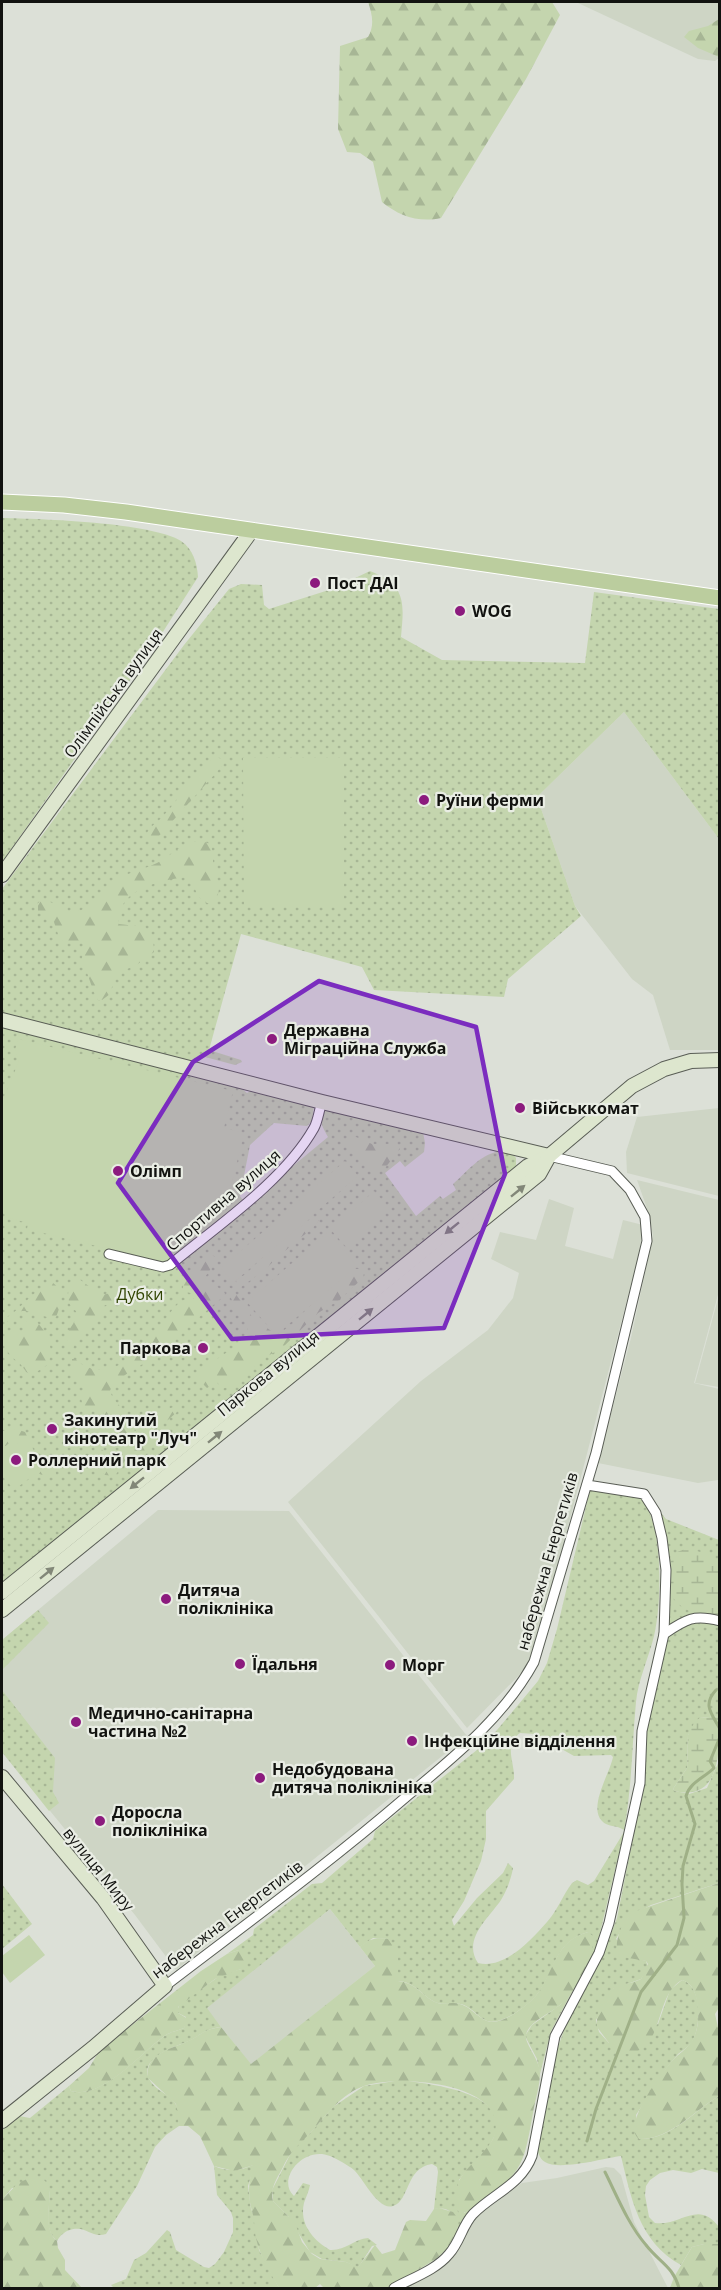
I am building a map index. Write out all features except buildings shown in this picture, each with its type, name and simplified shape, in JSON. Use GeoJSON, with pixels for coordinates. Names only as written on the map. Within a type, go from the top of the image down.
{"type":"FeatureCollection","features":[{"type":"Feature","properties":{"kind":"main road"},"geometry":{"type":"LineString","coordinates":[[2,502],[91,507],[720,598]]}},
{"type":"Feature","properties":{"kind":"street","name":"Олімпійська вулиця"},"geometry":{"type":"LineString","coordinates":[[2,875],[252,530]]}},
{"type":"Feature","properties":{"kind":"street"},"geometry":{"type":"LineString","coordinates":[[2,1020],[322,1102],[549,1156],[632,1086],[664,1069],[691,1061],[720,1060]]}},
{"type":"Feature","properties":{"kind":"street","name":"Спортивна вулиця"},"geometry":{"type":"LineString","coordinates":[[109,1254],[163,1267],[170,1265],[293,1160],[316,1126],[322,1102]]}},
{"type":"Feature","properties":{"kind":"street","name":"набережна Енергетиків"},"geometry":{"type":"LineString","coordinates":[[2,2121],[93,2048],[165,1986],[312,1875],[462,1750],[524,1681],[544,1635],[559,1576],[587,1485],[609,1404],[647,1241],[645,1217],[630,1190],[612,1171],[549,1156]]}},
{"type":"Feature","properties":{"kind":"street","name":"Паркова вулиця"},"geometry":{"type":"LineString","coordinates":[[2,1592],[528,1166],[549,1156]]}},
{"type":"Feature","properties":{"kind":"street","name":"Паркова вулиця"},"geometry":{"type":"LineString","coordinates":[[2,1610],[539,1174],[549,1156]]}},
{"type":"Feature","properties":{"kind":"street"},"geometry":{"type":"LineString","coordinates":[[394,2289],[450,2254],[472,2215],[516,2182],[529,2163],[555,2037],[599,1953],[609,1923],[640,1784],[642,1731],[664,1634],[666,1570],[661,1532],[650,1502],[644,1494],[587,1485]]}},
{"type":"Feature","properties":{"kind":"street"},"geometry":{"type":"LineString","coordinates":[[664,1634],[694,1617],[720,1621]]}},
{"type":"Feature","properties":{"kind":"street","name":"вулиця Миру"},"geometry":{"type":"LineString","coordinates":[[2,1777],[103,1898],[165,1986]]}},
{"type":"Feature","properties":{"kind":"highlighted area"},"geometry":{"type":"Polygon","coordinates":[[[319,981],[476,1027],[505,1174],[444,1328],[232,1339],[118,1183],[193,1062],[319,981]]]}},
{"type":"Feature","properties":{"kind":"shaded area"},"geometry":{"type":"Polygon","coordinates":[[[579,2],[719,2],[719,58],[715,61],[698,59],[579,2]]]}},
{"type":"Feature","properties":{"kind":"shaded area"},"geometry":{"type":"Polygon","coordinates":[[[624,712],[719,839],[719,1050],[670,1050],[653,995],[632,979],[575,906],[537,797],[624,712]]]}},
{"type":"Feature","properties":{"kind":"shaded area"},"geometry":{"type":"Polygon","coordinates":[[[719,1108],[719,1196],[627,1173],[626,1152],[637,1117],[719,1108]]]}},
{"type":"Feature","properties":{"kind":"shaded area"},"geometry":{"type":"Polygon","coordinates":[[[637,1180],[719,1200],[719,1291],[694,1383],[719,1389],[718,1480],[698,1483],[598,1463],[631,1338],[653,1236],[649,1214],[637,1180]]]}},
{"type":"Feature","properties":{"kind":"shaded area"},"geometry":{"type":"Polygon","coordinates":[[[549,1199],[574,1208],[565,1246],[613,1259],[623,1220],[643,1225],[639,1254],[533,1661],[467,1728],[288,1502],[421,1381],[488,1330],[513,1298],[519,1273],[491,1259],[500,1232],[536,1240],[549,1199]]]}},
{"type":"Feature","properties":{"kind":"shaded area"},"geometry":{"type":"Polygon","coordinates":[[[719,1295],[720,1387],[695,1383],[719,1295]]]}},
{"type":"Feature","properties":{"kind":"shaded area"},"geometry":{"type":"Polygon","coordinates":[[[158,1510],[289,1511],[467,1736],[176,1970],[135,1915],[2,1752],[2,1640],[158,1510]]]}},
{"type":"Feature","properties":{"kind":"shaded area"},"geometry":{"type":"Polygon","coordinates":[[[330,1909],[375,1966],[251,2065],[206,2008],[330,1909]]]}},
{"type":"Feature","properties":{"kind":"shaded area"},"geometry":{"type":"Polygon","coordinates":[[[606,2167],[614,2168],[621,2175],[634,2222],[668,2288],[399,2288],[433,2271],[475,2218],[522,2183],[606,2167]]]}},
{"type":"Feature","properties":{"kind":"green space"},"geometry":{"type":"Polygon","coordinates":[[[368,2],[552,2],[560,15],[526,79],[441,218],[417,219],[395,211],[382,202],[373,162],[360,153],[347,152],[338,129],[340,46],[368,37],[372,15],[368,2]]]}},
{"type":"Feature","properties":{"kind":"green space"},"geometry":{"type":"Polygon","coordinates":[[[719,19],[719,57],[698,48],[684,37],[689,31],[708,26],[719,19]]]}},
{"type":"Feature","properties":{"kind":"green space"},"geometry":{"type":"Polygon","coordinates":[[[2,518],[94,523],[166,535],[181,541],[189,548],[198,577],[150,652],[2,862],[2,518]]]}},
{"type":"Feature","properties":{"kind":"green space"},"geometry":{"type":"Polygon","coordinates":[[[370,571],[397,589],[403,615],[401,637],[442,660],[585,663],[594,592],[719,609],[719,839],[624,712],[537,797],[575,906],[581,916],[508,979],[504,997],[374,990],[362,967],[241,934],[209,1050],[241,1060],[242,1062],[235,1065],[205,1057],[197,1062],[2,1014],[2,889],[184,645],[229,589],[241,584],[262,585],[264,605],[269,609],[332,589],[370,571]]]}},
{"type":"Feature","properties":{"kind":"green space"},"geometry":{"type":"Polygon","coordinates":[[[216,757],[225,760],[223,765],[159,836],[147,840],[146,835],[150,829],[163,817],[203,768],[216,757]]]}},
{"type":"Feature","properties":{"kind":"green space"},"geometry":{"type":"Polygon","coordinates":[[[243,758],[344,758],[344,905],[244,905],[243,758]]]}},
{"type":"Feature","properties":{"kind":"green space"},"geometry":{"type":"Polygon","coordinates":[[[202,841],[210,844],[212,849],[219,887],[215,900],[210,904],[203,901],[192,881],[185,877],[152,884],[132,895],[124,902],[119,924],[145,927],[153,938],[154,952],[135,966],[116,973],[110,994],[98,1000],[82,958],[85,943],[69,943],[60,940],[54,922],[38,911],[38,903],[42,900],[47,901],[70,912],[81,910],[93,903],[124,876],[157,863],[184,846],[202,841]]]}},
{"type":"Feature","properties":{"kind":"green space","name":"Дубки"},"geometry":{"type":"Polygon","coordinates":[[[2,1027],[235,1083],[247,1093],[254,1089],[260,1090],[263,1094],[314,1106],[312,1121],[307,1126],[274,1123],[250,1145],[240,1196],[246,1205],[328,1137],[321,1118],[327,1106],[423,1132],[424,1152],[405,1167],[400,1161],[385,1173],[416,1216],[440,1196],[443,1199],[456,1190],[453,1184],[487,1155],[503,1151],[512,1153],[516,1158],[516,1169],[2,1586],[2,1027]]]}},
{"type":"Feature","properties":{"kind":"green space","name":"Олімп"},"geometry":{"type":"Polygon","coordinates":[[[18,1039],[233,1091],[224,1128],[244,1133],[224,1216],[166,1263],[27,1229],[28,1223],[9,1218],[2,1208],[2,1102],[19,1061],[15,1050],[18,1039]]]}},
{"type":"Feature","properties":{"kind":"green space"},"geometry":{"type":"Polygon","coordinates":[[[348,1136],[372,1144],[396,1144],[400,1149],[385,1168],[377,1172],[349,1144],[348,1136]]]}},
{"type":"Feature","properties":{"kind":"green space"},"geometry":{"type":"Polygon","coordinates":[[[345,1161],[358,1176],[233,1283],[221,1268],[345,1161]]]}},
{"type":"Feature","properties":{"kind":"green space"},"geometry":{"type":"Polygon","coordinates":[[[374,1191],[390,1209],[347,1248],[331,1230],[374,1191]]]}},
{"type":"Feature","properties":{"kind":"green space"},"geometry":{"type":"Polygon","coordinates":[[[315,1217],[319,1220],[312,1229],[262,1272],[241,1287],[237,1287],[236,1280],[249,1272],[307,1221],[315,1217]]]}},
{"type":"Feature","properties":{"kind":"green space"},"geometry":{"type":"Polygon","coordinates":[[[328,1232],[357,1266],[276,1335],[247,1302],[328,1232]]]}},
{"type":"Feature","properties":{"kind":"green space"},"geometry":{"type":"Polygon","coordinates":[[[212,1255],[218,1259],[205,1277],[225,1293],[224,1296],[146,1362],[125,1375],[110,1390],[115,1401],[129,1416],[135,1431],[164,1410],[174,1407],[177,1412],[153,1433],[143,1457],[137,1460],[128,1456],[115,1476],[105,1475],[99,1469],[92,1452],[100,1448],[114,1459],[123,1454],[113,1439],[98,1434],[93,1428],[84,1426],[86,1421],[102,1421],[104,1413],[100,1409],[88,1410],[83,1406],[81,1398],[84,1388],[72,1373],[72,1359],[100,1370],[112,1368],[134,1354],[154,1334],[178,1304],[184,1300],[194,1299],[194,1294],[183,1291],[185,1281],[197,1264],[212,1255]]]}},
{"type":"Feature","properties":{"kind":"green space"},"geometry":{"type":"Polygon","coordinates":[[[353,1269],[359,1269],[364,1273],[363,1278],[338,1301],[318,1313],[282,1348],[264,1358],[233,1385],[222,1389],[217,1382],[207,1388],[199,1380],[198,1376],[204,1369],[238,1344],[248,1330],[229,1294],[228,1287],[232,1289],[253,1318],[277,1335],[298,1320],[353,1269]]]}},
{"type":"Feature","properties":{"kind":"green space"},"geometry":{"type":"Polygon","coordinates":[[[74,1279],[79,1279],[101,1295],[125,1288],[144,1304],[147,1314],[128,1305],[105,1305],[98,1317],[78,1337],[72,1350],[69,1351],[66,1347],[69,1330],[77,1318],[76,1311],[68,1299],[69,1283],[74,1279]]]}},
{"type":"Feature","properties":{"kind":"green space"},"geometry":{"type":"Polygon","coordinates":[[[53,1283],[60,1294],[56,1317],[21,1311],[16,1313],[13,1322],[6,1322],[6,1318],[35,1293],[53,1283]]]}},
{"type":"Feature","properties":{"kind":"green space"},"geometry":{"type":"Polygon","coordinates":[[[37,1322],[44,1331],[51,1354],[47,1365],[32,1375],[11,1356],[4,1341],[7,1332],[24,1333],[23,1323],[37,1322]]]}},
{"type":"Feature","properties":{"kind":"green space"},"geometry":{"type":"Polygon","coordinates":[[[16,1429],[25,1432],[34,1451],[55,1468],[56,1475],[42,1475],[35,1472],[6,1446],[2,1446],[2,1431],[16,1429]]]}},
{"type":"Feature","properties":{"kind":"green space","name":"Роллерний парк"},"geometry":{"type":"Polygon","coordinates":[[[14,1439],[39,1471],[14,1490],[2,1475],[2,1449],[14,1439]]]}},
{"type":"Feature","properties":{"kind":"green space"},"geometry":{"type":"Polygon","coordinates":[[[590,1490],[640,1497],[648,1509],[657,1543],[659,1604],[657,1622],[637,1694],[624,1830],[604,1823],[598,1815],[597,1807],[613,1757],[611,1755],[574,1756],[535,1734],[520,1733],[511,1748],[514,1779],[486,1811],[486,1839],[481,1861],[464,1901],[452,1920],[454,1926],[477,1898],[503,1873],[508,1863],[513,1868],[507,1888],[501,1900],[479,1929],[473,1946],[478,1963],[488,1964],[507,1958],[525,1945],[547,1922],[572,1883],[577,1880],[588,1885],[594,1881],[624,1832],[599,1937],[594,1954],[586,1967],[590,1956],[588,1932],[567,1943],[542,1988],[531,2001],[506,2018],[499,2021],[487,2021],[464,2005],[437,2003],[413,1986],[398,1981],[388,1939],[373,1938],[360,1947],[330,1909],[207,2008],[221,2027],[209,2030],[163,2052],[151,2062],[148,2074],[151,2082],[175,2103],[179,2126],[155,2147],[137,2186],[106,2234],[96,2235],[73,2229],[60,2236],[57,2241],[52,2236],[48,2224],[49,2190],[12,2188],[2,2200],[2,2130],[19,2116],[30,2118],[69,2086],[71,2091],[83,2092],[95,2089],[120,2074],[165,2035],[184,2028],[186,2017],[178,2013],[180,2004],[221,1975],[241,1969],[239,1950],[227,1954],[253,1935],[254,1929],[312,1884],[322,1883],[373,1839],[375,1831],[487,1742],[538,1681],[547,1663],[557,1629],[590,1490]]]}},
{"type":"Feature","properties":{"kind":"green space"},"geometry":{"type":"Polygon","coordinates":[[[654,1504],[666,1519],[719,1540],[719,1716],[700,1718],[688,1735],[687,1768],[673,1789],[689,1794],[707,1788],[719,1761],[719,1883],[651,1905],[628,1918],[616,1939],[639,1959],[646,1961],[648,1967],[641,1979],[613,1989],[596,2020],[599,2032],[609,2043],[658,2024],[670,1990],[682,1980],[694,1990],[697,1998],[697,2027],[692,2042],[672,2061],[636,2115],[639,2139],[651,2138],[672,2130],[719,2096],[719,2173],[702,2169],[691,2173],[673,2170],[660,2173],[646,2186],[645,2195],[649,2217],[655,2223],[665,2223],[697,2214],[711,2219],[719,2227],[719,2244],[692,2247],[681,2265],[655,2244],[646,2231],[633,2203],[621,2156],[561,2165],[544,2161],[537,2150],[557,2050],[568,2019],[602,1957],[617,1918],[633,1838],[642,1785],[643,1746],[660,1651],[665,1600],[654,1504]]]}},
{"type":"Feature","properties":{"kind":"green space"},"geometry":{"type":"Polygon","coordinates":[[[688,1548],[706,1554],[719,1564],[719,1616],[692,1612],[681,1606],[671,1595],[671,1561],[677,1552],[688,1548]]]}},
{"type":"Feature","properties":{"kind":"green space"},"geometry":{"type":"Polygon","coordinates":[[[38,1610],[49,1623],[2,1670],[2,1640],[38,1610]]]}},
{"type":"Feature","properties":{"kind":"green space"},"geometry":{"type":"Polygon","coordinates":[[[2,1690],[55,1758],[53,1792],[59,1803],[49,1811],[2,1752],[2,1690]]]}},
{"type":"Feature","properties":{"kind":"green space"},"geometry":{"type":"Polygon","coordinates":[[[719,1716],[718,1758],[709,1781],[701,1789],[690,1792],[675,1791],[673,1789],[687,1768],[688,1735],[695,1721],[700,1718],[719,1716]]]}},
{"type":"Feature","properties":{"kind":"green space"},"geometry":{"type":"Polygon","coordinates":[[[719,1883],[720,2006],[715,2014],[719,2032],[719,2096],[672,2130],[650,2138],[639,2139],[635,2132],[635,2123],[639,2112],[660,2077],[672,2061],[688,2047],[695,2036],[698,2025],[698,2008],[693,1989],[682,1980],[667,1998],[648,2043],[639,2051],[626,2054],[609,2043],[597,2027],[598,2015],[604,1998],[618,1986],[641,1979],[648,1964],[646,1961],[623,1957],[617,1953],[618,1935],[623,1924],[636,1911],[719,1883]]]}},
{"type":"Feature","properties":{"kind":"green space"},"geometry":{"type":"Polygon","coordinates":[[[2,1884],[32,1924],[2,1949],[2,1884]]]}},
{"type":"Feature","properties":{"kind":"green space"},"geometry":{"type":"Polygon","coordinates":[[[588,1932],[593,1936],[593,1945],[587,1966],[577,1985],[563,2002],[534,2023],[526,2035],[539,2068],[540,2078],[524,2154],[514,2173],[497,2191],[475,2207],[459,2213],[455,2201],[459,2181],[493,2139],[495,2120],[487,2105],[471,2094],[425,2082],[380,2082],[364,2086],[348,2094],[293,2151],[273,2188],[273,2201],[295,2223],[302,2242],[312,2254],[320,2259],[346,2262],[358,2267],[375,2245],[382,2254],[395,2250],[406,2222],[426,2221],[434,2209],[453,2212],[459,2220],[457,2232],[451,2245],[436,2259],[388,2288],[324,2288],[320,2284],[315,2288],[279,2288],[256,2239],[249,2190],[254,2165],[234,2171],[214,2166],[200,2136],[188,2126],[179,2126],[176,2104],[148,2078],[148,2070],[154,2058],[205,2031],[221,2027],[251,2064],[375,1966],[360,1947],[376,1939],[388,1939],[398,1953],[398,1981],[413,1986],[437,2003],[460,2004],[487,2021],[500,2021],[534,1998],[562,1949],[577,1936],[588,1932]]]}},
{"type":"Feature","properties":{"kind":"green space"},"geometry":{"type":"Polygon","coordinates":[[[29,1935],[45,1955],[10,1983],[2,1972],[2,1956],[29,1935]]]}},
{"type":"Feature","properties":{"kind":"green space"},"geometry":{"type":"Polygon","coordinates":[[[239,1950],[247,1955],[248,1959],[241,1969],[215,1979],[178,2007],[178,2013],[188,2019],[184,2028],[165,2035],[108,2082],[83,2092],[71,2091],[69,2086],[89,2068],[98,2053],[118,2036],[201,1971],[227,1954],[239,1950]]]}},
{"type":"Feature","properties":{"kind":"green space"},"geometry":{"type":"Polygon","coordinates":[[[574,1988],[551,2031],[540,2074],[537,2059],[525,2036],[532,2025],[560,2005],[574,1988]]]}},
{"type":"Feature","properties":{"kind":"green space"},"geometry":{"type":"Polygon","coordinates":[[[401,2080],[449,2088],[467,2094],[482,2101],[493,2111],[497,2124],[492,2141],[459,2180],[464,2213],[471,2209],[458,2230],[457,2220],[452,2212],[439,2208],[434,2209],[438,2172],[437,2167],[432,2164],[417,2172],[398,2203],[387,2206],[376,2199],[358,2174],[349,2166],[330,2156],[310,2155],[295,2166],[288,2181],[289,2189],[294,2196],[303,2183],[310,2185],[303,2211],[309,2231],[330,2250],[340,2249],[368,2238],[377,2245],[372,2246],[358,2268],[346,2262],[322,2259],[310,2252],[288,2216],[273,2201],[272,2190],[294,2147],[333,2107],[364,2086],[401,2080]]]}},
{"type":"Feature","properties":{"kind":"green space"},"geometry":{"type":"Polygon","coordinates":[[[255,2164],[248,2186],[251,2209],[259,2250],[279,2288],[114,2288],[111,2285],[126,2279],[134,2260],[146,2253],[167,2230],[170,2232],[176,2250],[204,2267],[209,2268],[215,2264],[224,2252],[233,2232],[233,2218],[217,2195],[214,2166],[234,2170],[255,2164]]]}},
{"type":"Feature","properties":{"kind":"green space"},"geometry":{"type":"Polygon","coordinates":[[[34,2176],[43,2179],[48,2185],[51,2233],[65,2260],[65,2270],[82,2288],[2,2288],[2,2200],[18,2183],[34,2176]]]}},
{"type":"Feature","properties":{"kind":"green space"},"geometry":{"type":"Polygon","coordinates":[[[719,2244],[719,2288],[670,2288],[692,2247],[719,2244]]]}},
{"type":"Feature","properties":{"kind":"waterway"},"geometry":{"type":"LineString","coordinates":[[716,1690],[709,1705],[720,1729]]}},
{"type":"Feature","properties":{"kind":"waterway"},"geometry":{"type":"LineString","coordinates":[[587,2141],[596,2109],[641,1992],[677,1945],[684,1918],[683,1866],[695,1824],[686,1796],[694,1784],[714,1768],[710,1761],[720,1737]]}},
{"type":"Feature","properties":{"kind":"waterway"},"geometry":{"type":"LineString","coordinates":[[605,2172],[634,2228],[651,2251],[673,2274],[679,2288]]}},
{"type":"Feature","properties":{"kind":"place","name":"Пост ДАІ"},"geometry":{"type":"Point","coordinates":[315,583]}},
{"type":"Feature","properties":{"kind":"place","name":"WOG"},"geometry":{"type":"Point","coordinates":[460,611]}},
{"type":"Feature","properties":{"kind":"place","name":"Руїни ферми"},"geometry":{"type":"Point","coordinates":[424,800]}},
{"type":"Feature","properties":{"kind":"place","name":"Державна Міграційна Служба"},"geometry":{"type":"Point","coordinates":[272,1039]}},
{"type":"Feature","properties":{"kind":"place","name":"Військкомат"},"geometry":{"type":"Point","coordinates":[520,1108]}},
{"type":"Feature","properties":{"kind":"place","name":"Олімп"},"geometry":{"type":"Point","coordinates":[118,1171]}},
{"type":"Feature","properties":{"kind":"place","name":"Паркова"},"geometry":{"type":"Point","coordinates":[203,1348]}},
{"type":"Feature","properties":{"kind":"place","name":"Закинутий кінотеатр \"Луч\""},"geometry":{"type":"Point","coordinates":[52,1429]}},
{"type":"Feature","properties":{"kind":"place","name":"Роллерний парк"},"geometry":{"type":"Point","coordinates":[16,1460]}},
{"type":"Feature","properties":{"kind":"place","name":"Дитяча поліклініка"},"geometry":{"type":"Point","coordinates":[166,1599]}},
{"type":"Feature","properties":{"kind":"place","name":"Їдальня"},"geometry":{"type":"Point","coordinates":[240,1664]}},
{"type":"Feature","properties":{"kind":"place","name":"Морг"},"geometry":{"type":"Point","coordinates":[390,1665]}},
{"type":"Feature","properties":{"kind":"place","name":"Медично-санітарна частина №2"},"geometry":{"type":"Point","coordinates":[76,1722]}},
{"type":"Feature","properties":{"kind":"place","name":"Інфекційне відділення"},"geometry":{"type":"Point","coordinates":[412,1741]}},
{"type":"Feature","properties":{"kind":"place","name":"Недобудована дитяча поліклініка"},"geometry":{"type":"Point","coordinates":[260,1778]}},
{"type":"Feature","properties":{"kind":"place","name":"Доросла поліклініка"},"geometry":{"type":"Point","coordinates":[100,1821]}}]}
